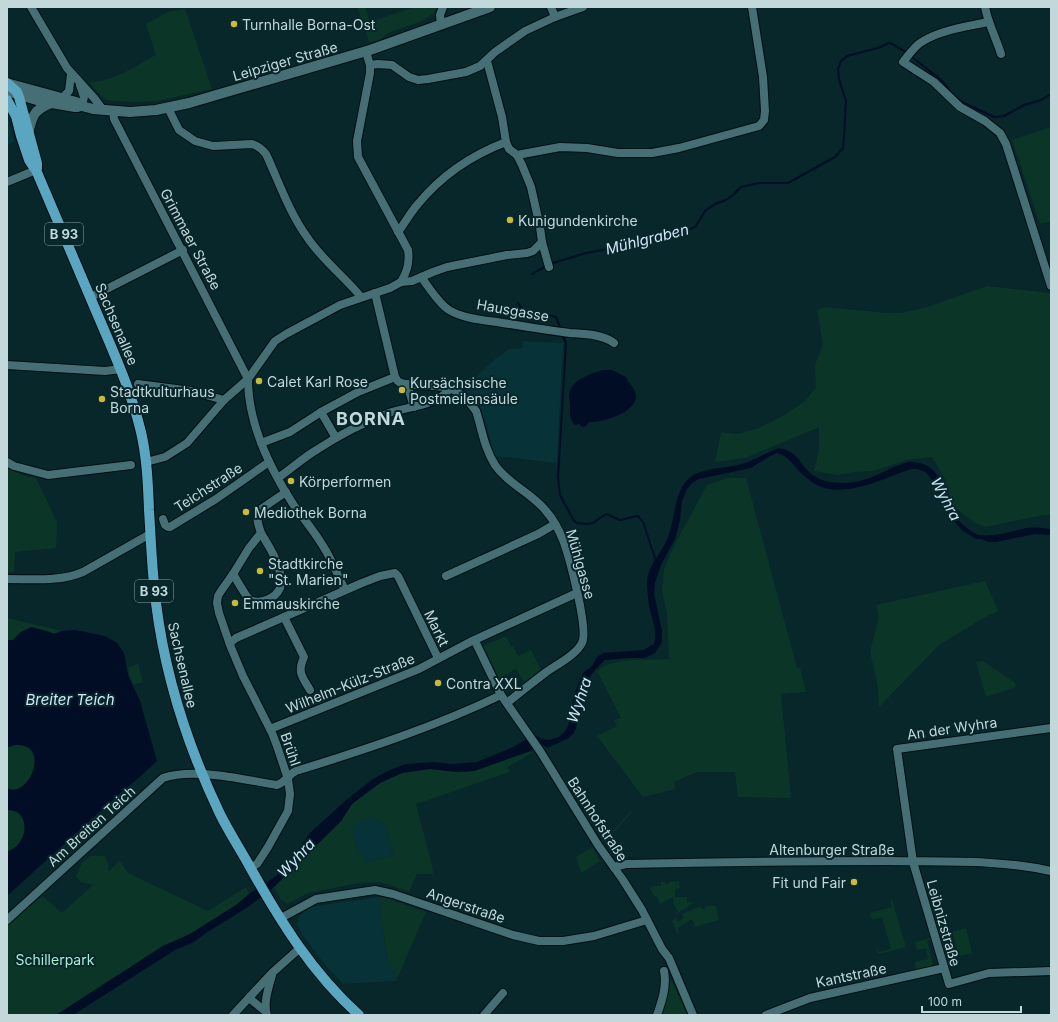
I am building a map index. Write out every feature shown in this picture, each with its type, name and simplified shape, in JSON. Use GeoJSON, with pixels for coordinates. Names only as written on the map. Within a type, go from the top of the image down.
{"type":"FeatureCollection","features":[{"type":"Feature","properties":{"kind":"main road","name":"Sachsenallee"},"geometry":{"type":"LineString","coordinates":[[8,86],[22,94],[28,134],[37,163],[36,170]]}},
{"type":"Feature","properties":{"kind":"main road","name":"Sachsenallee"},"geometry":{"type":"LineString","coordinates":[[7,100],[14,110],[29,160],[36,170],[91,297],[121,369],[134,407],[146,462],[150,534],[162,648],[169,680],[203,774],[221,816],[272,905],[300,948],[332,988],[360,1015]]}},
{"type":"Feature","properties":{"kind":"street"},"geometry":{"type":"LineString","coordinates":[[31,7],[71,74],[108,111]]}},
{"type":"Feature","properties":{"kind":"street"},"geometry":{"type":"LineString","coordinates":[[441,25],[440,15],[443,7]]}},
{"type":"Feature","properties":{"kind":"street","name":"Leipziger Straße"},"geometry":{"type":"LineString","coordinates":[[22,94],[62,98],[76,102],[82,106],[108,111],[143,111],[168,108],[366,52],[441,25],[476,9],[490,7]]}},
{"type":"Feature","properties":{"kind":"street"},"geometry":{"type":"LineString","coordinates":[[551,7],[555,17]]}},
{"type":"Feature","properties":{"kind":"street"},"geometry":{"type":"LineString","coordinates":[[370,65],[392,65],[409,77],[422,80],[466,72],[480,66],[516,36],[532,27],[583,7]]}},
{"type":"Feature","properties":{"kind":"street"},"geometry":{"type":"LineString","coordinates":[[517,155],[560,147],[587,148],[618,153],[652,153],[680,148],[758,126],[764,120],[765,111],[763,76],[752,7]]}},
{"type":"Feature","properties":{"kind":"street"},"geometry":{"type":"LineString","coordinates":[[986,7],[988,22],[993,31],[1000,54]]}},
{"type":"Feature","properties":{"kind":"street"},"geometry":{"type":"LineString","coordinates":[[988,22],[940,33],[929,38],[919,44],[903,62],[934,82],[960,107],[985,121],[1000,133],[1006,144],[1051,286]]}},
{"type":"Feature","properties":{"kind":"street"},"geometry":{"type":"LineString","coordinates":[[366,52],[370,65],[369,80],[357,141],[358,157],[408,250],[408,267],[401,282]]}},
{"type":"Feature","properties":{"kind":"street"},"geometry":{"type":"LineString","coordinates":[[487,61],[502,117],[506,142],[509,149],[517,155],[531,187],[548,264]]}},
{"type":"Feature","properties":{"kind":"street"},"geometry":{"type":"LineString","coordinates":[[62,98],[69,91],[71,74]]}},
{"type":"Feature","properties":{"kind":"street"},"geometry":{"type":"LineString","coordinates":[[80,83],[84,97],[82,106]]}},
{"type":"Feature","properties":{"kind":"street","name":"Leipziger Straße"},"geometry":{"type":"LineString","coordinates":[[22,94],[51,103],[75,108],[82,106]]}},
{"type":"Feature","properties":{"kind":"street","name":"B 93"},"geometry":{"type":"LineString","coordinates":[[16,116],[16,107],[22,94]]}},
{"type":"Feature","properties":{"kind":"street"},"geometry":{"type":"LineString","coordinates":[[28,134],[34,114],[41,107],[51,103]]}},
{"type":"Feature","properties":{"kind":"street"},"geometry":{"type":"LineString","coordinates":[[168,108],[179,130],[195,141],[213,146],[252,144],[262,149],[271,164],[297,222],[307,237],[325,260],[361,297]]}},
{"type":"Feature","properties":{"kind":"street","name":"Grimmaer Straße"},"geometry":{"type":"LineString","coordinates":[[108,111],[114,119],[248,379]]}},
{"type":"Feature","properties":{"kind":"street"},"geometry":{"type":"LineString","coordinates":[[398,232],[416,206],[437,183],[465,162],[506,142]]}},
{"type":"Feature","properties":{"kind":"street"},"geometry":{"type":"LineString","coordinates":[[7,182],[36,170]]}},
{"type":"Feature","properties":{"kind":"street"},"geometry":{"type":"LineString","coordinates":[[146,462],[165,457],[187,443],[224,400],[248,379],[275,341],[340,305],[390,288],[401,282],[408,282],[447,267],[527,253],[533,251],[542,242]]}},
{"type":"Feature","properties":{"kind":"street"},"geometry":{"type":"LineString","coordinates":[[91,297],[182,250]]}},
{"type":"Feature","properties":{"kind":"street","name":"Hausgasse"},"geometry":{"type":"LineString","coordinates":[[421,277],[449,310],[482,320],[608,338],[614,343]]}},
{"type":"Feature","properties":{"kind":"street"},"geometry":{"type":"LineString","coordinates":[[278,478],[336,438],[389,413],[422,406],[444,395],[450,388],[401,383],[395,377],[374,293]]}},
{"type":"Feature","properties":{"kind":"street"},"geometry":{"type":"LineString","coordinates":[[7,365],[105,372],[121,369]]}},
{"type":"Feature","properties":{"kind":"street"},"geometry":{"type":"LineString","coordinates":[[261,443],[290,432],[321,412],[358,392],[395,377]]}},
{"type":"Feature","properties":{"kind":"street"},"geometry":{"type":"LineString","coordinates":[[230,643],[236,638],[345,590],[325,548],[286,492],[269,462],[253,418],[248,396],[248,379]]}},
{"type":"Feature","properties":{"kind":"street"},"geometry":{"type":"LineString","coordinates":[[138,384],[191,391],[214,396],[224,400]]}},
{"type":"Feature","properties":{"kind":"street"},"geometry":{"type":"LineString","coordinates":[[407,384],[414,407]]}},
{"type":"Feature","properties":{"kind":"street","name":"Mühlgasse"},"geometry":{"type":"LineString","coordinates":[[450,388],[465,398],[476,411],[489,453],[500,471],[507,478],[536,499],[548,512],[555,524],[563,541],[577,593],[584,631],[583,642],[576,651],[507,703]]}},
{"type":"Feature","properties":{"kind":"street"},"geometry":{"type":"LineString","coordinates":[[321,412],[336,438]]}},
{"type":"Feature","properties":{"kind":"street"},"geometry":{"type":"LineString","coordinates":[[7,462],[14,466],[48,475],[131,465]]}},
{"type":"Feature","properties":{"kind":"street","name":"Teichstraße"},"geometry":{"type":"LineString","coordinates":[[163,519],[165,524],[170,527],[216,499],[269,462]]}},
{"type":"Feature","properties":{"kind":"street"},"geometry":{"type":"LineString","coordinates":[[233,574],[246,595],[252,601],[258,602],[271,598],[280,588],[279,569],[272,552],[261,533],[257,522],[257,516],[261,509],[286,492]]}},
{"type":"Feature","properties":{"kind":"street"},"geometry":{"type":"LineString","coordinates":[[446,576],[538,534],[555,524]]}},
{"type":"Feature","properties":{"kind":"street","name":"Brühl"},"geometry":{"type":"LineString","coordinates":[[251,867],[257,864],[288,811],[290,801],[288,779],[270,729],[243,676],[222,625],[218,596],[249,548],[261,533]]}},
{"type":"Feature","properties":{"kind":"street"},"geometry":{"type":"LineString","coordinates":[[7,579],[58,579],[73,576],[83,572],[150,534]]}},
{"type":"Feature","properties":{"kind":"street","name":"Markt"},"geometry":{"type":"LineString","coordinates":[[345,590],[394,573],[398,576],[438,658],[577,593]]}},
{"type":"Feature","properties":{"kind":"street"},"geometry":{"type":"LineString","coordinates":[[284,618],[304,657],[299,668],[310,690]]}},
{"type":"Feature","properties":{"kind":"street","name":"Bahnhofstraße"},"geometry":{"type":"LineString","coordinates":[[474,641],[501,695],[529,734],[647,920],[669,958],[693,1015]]}},
{"type":"Feature","properties":{"kind":"street","name":"Wilhelm-Külz-Straße"},"geometry":{"type":"LineString","coordinates":[[270,729],[419,669],[438,658]]}},
{"type":"Feature","properties":{"kind":"street"},"geometry":{"type":"LineString","coordinates":[[203,774],[276,785],[288,779],[293,772],[321,764],[436,723],[501,695]]}},
{"type":"Feature","properties":{"kind":"street","name":"An der Wyhra"},"geometry":{"type":"LineString","coordinates":[[913,862],[897,749],[1051,728]]}},
{"type":"Feature","properties":{"kind":"street","name":"Am Breiten Teich"},"geometry":{"type":"LineString","coordinates":[[7,920],[163,778],[174,774],[203,774]]}},
{"type":"Feature","properties":{"kind":"street","name":"Altenburger Straße"},"geometry":{"type":"LineString","coordinates":[[614,867],[626,864],[732,862],[913,862],[998,863],[1051,871]]}},
{"type":"Feature","properties":{"kind":"street","name":"Leibnizstraße"},"geometry":{"type":"LineString","coordinates":[[913,862],[949,984],[989,973],[1051,970]]}},
{"type":"Feature","properties":{"kind":"street","name":"Angerstraße"},"geometry":{"type":"LineString","coordinates":[[281,918],[316,899],[375,890],[386,892],[513,935],[539,941],[563,941],[594,936],[647,920]]}},
{"type":"Feature","properties":{"kind":"street"},"geometry":{"type":"LineString","coordinates":[[233,1015],[272,973],[300,948]]}},
{"type":"Feature","properties":{"kind":"street","name":"Kantstraße"},"geometry":{"type":"LineString","coordinates":[[766,1015],[793,1003],[814,997],[944,968]]}},
{"type":"Feature","properties":{"kind":"street"},"geometry":{"type":"LineString","coordinates":[[657,1015],[662,1002],[666,978],[664,971]]}},
{"type":"Feature","properties":{"kind":"street"},"geometry":{"type":"LineString","coordinates":[[266,1013],[272,973]]}},
{"type":"Feature","properties":{"kind":"street"},"geometry":{"type":"LineString","coordinates":[[484,1015],[503,993]]}},
{"type":"Feature","properties":{"kind":"street"},"geometry":{"type":"LineString","coordinates":[[249,998],[266,1013]]}},
{"type":"Feature","properties":{"kind":"shaded area"},"geometry":{"type":"Polygon","coordinates":[[[7,113],[14,142],[7,145],[7,113]]]}},
{"type":"Feature","properties":{"kind":"shaded area"},"geometry":{"type":"Polygon","coordinates":[[[522,341],[563,343],[557,463],[494,456],[480,405],[466,391],[479,374],[495,359],[509,349],[523,348],[522,341]]]}},
{"type":"Feature","properties":{"kind":"shaded area"},"geometry":{"type":"Polygon","coordinates":[[[372,816],[385,824],[393,855],[366,863],[357,849],[352,837],[354,825],[372,816]]]}},
{"type":"Feature","properties":{"kind":"shaded area"},"geometry":{"type":"Polygon","coordinates":[[[378,897],[388,963],[394,967],[396,981],[343,984],[326,966],[302,934],[297,924],[299,916],[315,906],[378,897]]]}},
{"type":"Feature","properties":{"kind":"green space"},"geometry":{"type":"Polygon","coordinates":[[[357,7],[365,7],[370,22],[415,7],[437,7],[434,13],[422,21],[388,33],[381,39],[371,42],[369,41],[357,7]]]}},
{"type":"Feature","properties":{"kind":"green space"},"geometry":{"type":"Polygon","coordinates":[[[185,9],[212,89],[157,101],[134,102],[107,100],[102,97],[89,82],[116,76],[156,55],[146,24],[168,12],[185,9]]]}},
{"type":"Feature","properties":{"kind":"green space"},"geometry":{"type":"Polygon","coordinates":[[[1051,127],[1051,221],[1040,224],[1012,140],[1051,127]]]}},
{"type":"Feature","properties":{"kind":"green space"},"geometry":{"type":"Polygon","coordinates":[[[987,286],[1051,293],[1051,515],[1043,515],[986,527],[975,523],[952,505],[945,479],[932,457],[906,460],[874,471],[854,472],[838,475],[814,471],[819,449],[819,427],[745,458],[715,462],[721,432],[738,434],[759,428],[783,416],[805,401],[816,387],[815,365],[823,344],[817,310],[823,307],[902,313],[927,307],[987,286]]]}},
{"type":"Feature","properties":{"kind":"green space"},"geometry":{"type":"Polygon","coordinates":[[[7,468],[25,476],[36,478],[57,522],[56,548],[15,552],[14,572],[7,573],[7,468]]]}},
{"type":"Feature","properties":{"kind":"green space"},"geometry":{"type":"Polygon","coordinates":[[[727,478],[746,478],[797,668],[800,668],[806,692],[781,694],[791,798],[738,797],[735,772],[697,772],[674,782],[675,789],[643,797],[597,736],[617,726],[614,720],[621,718],[597,671],[605,666],[622,661],[669,659],[667,613],[662,592],[664,569],[674,546],[707,485],[727,478]]]}},
{"type":"Feature","properties":{"kind":"green space"},"geometry":{"type":"Polygon","coordinates":[[[985,581],[998,611],[939,645],[879,707],[878,687],[870,651],[879,618],[876,605],[985,581]]]}},
{"type":"Feature","properties":{"kind":"green space"},"geometry":{"type":"Polygon","coordinates":[[[7,618],[62,631],[54,634],[47,631],[21,632],[13,641],[7,640],[7,618]]]}},
{"type":"Feature","properties":{"kind":"green space"},"geometry":{"type":"Polygon","coordinates":[[[506,636],[518,656],[531,650],[541,670],[524,682],[516,669],[499,678],[483,646],[506,636]]]}},
{"type":"Feature","properties":{"kind":"green space"},"geometry":{"type":"Polygon","coordinates":[[[983,661],[1015,683],[1016,687],[986,697],[976,662],[983,661]]]}},
{"type":"Feature","properties":{"kind":"green space"},"geometry":{"type":"Polygon","coordinates":[[[138,664],[143,682],[133,685],[128,667],[138,664]]]}},
{"type":"Feature","properties":{"kind":"green space"},"geometry":{"type":"Polygon","coordinates":[[[16,745],[26,747],[32,752],[35,760],[32,776],[19,788],[11,790],[7,788],[7,748],[16,745]]]}},
{"type":"Feature","properties":{"kind":"green space"},"geometry":{"type":"Polygon","coordinates":[[[528,752],[533,752],[508,767],[510,772],[416,804],[433,874],[417,874],[409,892],[380,882],[359,883],[308,893],[287,904],[281,900],[274,887],[341,821],[352,804],[380,783],[402,773],[430,769],[457,772],[474,771],[528,752]],[[372,816],[354,825],[354,841],[366,863],[393,855],[385,824],[372,816]]]}},
{"type":"Feature","properties":{"kind":"green space"},"geometry":{"type":"Polygon","coordinates":[[[7,810],[15,811],[20,815],[24,821],[25,828],[20,842],[15,848],[7,852],[7,810]]]}},
{"type":"Feature","properties":{"kind":"green space"},"geometry":{"type":"Polygon","coordinates":[[[631,811],[632,812],[609,837],[616,843],[622,842],[621,854],[614,852],[609,849],[602,838],[612,832],[631,811]]]}},
{"type":"Feature","properties":{"kind":"green space"},"geometry":{"type":"Polygon","coordinates":[[[592,847],[600,861],[581,873],[576,857],[592,847]]]}},
{"type":"Feature","properties":{"kind":"green space","name":"Schillerpark"},"geometry":{"type":"Polygon","coordinates":[[[90,856],[105,856],[109,866],[108,872],[120,861],[128,873],[208,911],[246,887],[249,894],[236,905],[190,934],[163,946],[56,1015],[7,1015],[7,926],[42,896],[62,913],[93,885],[81,882],[76,876],[82,863],[90,856]]]}},
{"type":"Feature","properties":{"kind":"green space"},"geometry":{"type":"Polygon","coordinates":[[[679,881],[680,888],[675,889],[675,897],[687,897],[687,902],[693,902],[674,915],[678,911],[673,903],[673,897],[660,904],[657,896],[655,897],[650,889],[653,886],[661,886],[661,882],[669,884],[669,882],[679,881]]]}},
{"type":"Feature","properties":{"kind":"green space"},"geometry":{"type":"Polygon","coordinates":[[[378,897],[386,898],[426,912],[396,981],[394,967],[388,963],[378,897]]]}},
{"type":"Feature","properties":{"kind":"green space"},"geometry":{"type":"Polygon","coordinates":[[[892,900],[906,947],[878,954],[876,948],[879,952],[891,949],[882,917],[872,920],[870,913],[892,907],[890,901],[892,900]]]}},
{"type":"Feature","properties":{"kind":"green space"},"geometry":{"type":"Polygon","coordinates":[[[701,906],[701,909],[705,909],[706,906],[716,906],[719,920],[695,927],[692,919],[678,928],[679,932],[677,933],[672,921],[676,918],[678,921],[684,918],[682,914],[701,906]]]}},
{"type":"Feature","properties":{"kind":"green space"},"geometry":{"type":"Polygon","coordinates":[[[966,928],[972,953],[959,956],[952,932],[966,928]]]}},
{"type":"Feature","properties":{"kind":"green space"},"geometry":{"type":"Polygon","coordinates":[[[931,938],[927,941],[933,965],[939,964],[938,966],[916,971],[915,962],[928,959],[926,948],[917,950],[915,942],[931,938]]]}},
{"type":"Feature","properties":{"kind":"green space"},"geometry":{"type":"Polygon","coordinates":[[[672,981],[687,1015],[660,1015],[672,981]]]}},
{"type":"Feature","properties":{"kind":"water"},"geometry":{"type":"Polygon","coordinates":[[[603,370],[612,370],[626,377],[635,391],[636,397],[634,403],[624,412],[609,419],[589,422],[586,426],[582,427],[579,424],[575,425],[570,416],[569,395],[573,385],[582,378],[603,370]]]}},
{"type":"Feature","properties":{"kind":"water","name":"Wyhra"},"geometry":{"type":"Polygon","coordinates":[[[779,448],[796,456],[806,469],[816,477],[822,480],[834,482],[851,483],[864,480],[908,462],[923,464],[930,467],[939,478],[949,505],[955,516],[968,529],[975,533],[979,535],[991,535],[1027,528],[1036,528],[1051,529],[1051,535],[1035,534],[996,542],[976,539],[963,531],[952,519],[944,506],[936,486],[926,472],[917,469],[911,469],[862,486],[835,490],[823,488],[812,482],[800,472],[788,458],[777,453],[751,468],[699,479],[692,483],[687,489],[682,501],[680,520],[675,539],[661,565],[655,583],[654,594],[662,631],[662,642],[655,653],[645,658],[605,660],[595,670],[586,682],[581,696],[581,707],[573,734],[567,739],[547,748],[542,744],[528,752],[474,771],[457,772],[430,769],[402,773],[380,783],[352,804],[341,821],[274,887],[248,907],[194,942],[175,950],[73,1015],[56,1015],[163,946],[190,934],[236,905],[249,894],[276,876],[290,862],[310,833],[345,801],[373,779],[406,764],[434,762],[452,764],[477,762],[511,748],[531,737],[537,736],[542,739],[549,740],[559,737],[568,726],[574,695],[583,673],[592,666],[597,657],[603,653],[643,650],[654,644],[654,624],[648,600],[648,576],[668,537],[675,507],[681,489],[686,481],[701,472],[745,463],[779,448]]]}},
{"type":"Feature","properties":{"kind":"water","name":"Breiter Teich"},"geometry":{"type":"Polygon","coordinates":[[[31,627],[54,634],[62,631],[75,630],[105,636],[117,643],[124,653],[128,675],[140,701],[157,761],[7,896],[7,852],[15,848],[20,842],[25,828],[24,821],[20,815],[15,811],[7,810],[7,788],[16,789],[24,785],[30,777],[34,767],[34,757],[31,749],[22,745],[7,747],[7,640],[13,640],[21,632],[31,627]]]}},
{"type":"Feature","properties":{"kind":"waterway","name":"Mühlgraben"},"geometry":{"type":"LineString","coordinates":[[550,264],[586,253],[637,244],[662,234],[691,229],[696,226],[705,211],[715,204],[726,200],[741,187],[759,183],[788,183],[835,157],[843,148],[844,136],[846,101],[839,79],[838,69],[841,61],[847,56],[878,48],[889,43],[906,52]]}},
{"type":"Feature","properties":{"kind":"waterway","name":"Mühlgraben"},"geometry":{"type":"LineString","coordinates":[[912,57],[941,80],[954,96],[962,102],[994,117],[1004,116],[1024,105],[1041,100],[1051,94]]}},
{"type":"Feature","properties":{"kind":"waterway","name":"Mühlgraben"},"geometry":{"type":"LineString","coordinates":[[532,274],[546,266]]}},
{"type":"Feature","properties":{"kind":"waterway","name":"Mühlgraben"},"geometry":{"type":"LineString","coordinates":[[518,303],[521,308],[530,313],[556,317],[561,330]]}},
{"type":"Feature","properties":{"kind":"waterway","name":"Mühlgraben"},"geometry":{"type":"LineString","coordinates":[[562,334],[566,343],[558,477],[560,495],[574,521],[577,523],[593,523],[606,514],[620,520],[637,516],[639,517],[643,522],[656,561]]}},
{"type":"Feature","properties":{"kind":"place","name":"Turnhalle Borna-Ost"},"geometry":{"type":"Point","coordinates":[234,24]}},
{"type":"Feature","properties":{"kind":"place","name":"Kunigundenkirche"},"geometry":{"type":"Point","coordinates":[510,220]}},
{"type":"Feature","properties":{"kind":"place","name":"Calet Karl Rose"},"geometry":{"type":"Point","coordinates":[259,381]}},
{"type":"Feature","properties":{"kind":"place","name":"Kursächsische Postmeilensäule"},"geometry":{"type":"Point","coordinates":[402,390]}},
{"type":"Feature","properties":{"kind":"place","name":"Stadtkulturhaus Borna"},"geometry":{"type":"Point","coordinates":[102,399]}},
{"type":"Feature","properties":{"kind":"place","name":"Körperformen"},"geometry":{"type":"Point","coordinates":[291,481]}},
{"type":"Feature","properties":{"kind":"place","name":"Mediothek Borna"},"geometry":{"type":"Point","coordinates":[246,512]}},
{"type":"Feature","properties":{"kind":"place","name":"Stadtkirche \"St. Marien\""},"geometry":{"type":"Point","coordinates":[260,571]}},
{"type":"Feature","properties":{"kind":"place","name":"Emmauskirche"},"geometry":{"type":"Point","coordinates":[235,603]}},
{"type":"Feature","properties":{"kind":"place","name":"Contra XXL"},"geometry":{"type":"Point","coordinates":[438,683]}},
{"type":"Feature","properties":{"kind":"place","name":"Fit und Fair"},"geometry":{"type":"Point","coordinates":[854,882]}},
{"type":"Feature","properties":{"kind":"district","name":"BORNA"},"geometry":{"type":"Point","coordinates":[371,418]}}]}
